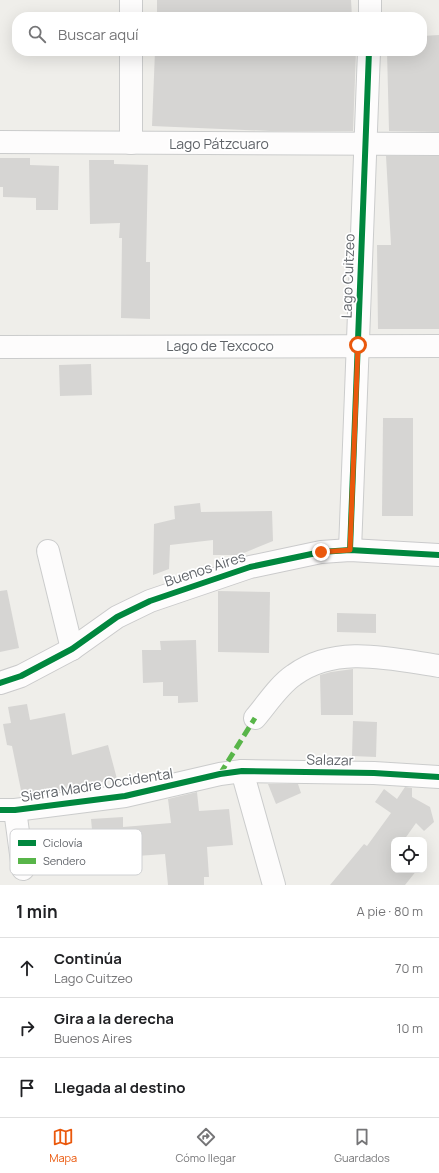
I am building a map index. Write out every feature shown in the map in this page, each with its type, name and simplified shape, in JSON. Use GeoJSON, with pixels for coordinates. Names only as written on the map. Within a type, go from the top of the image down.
{"type":"FeatureCollection","features":[{"type":"Feature","properties":{"kind":"street"},"geometry":{"type":"LineString","coordinates":[[131,0],[131,12]]}},
{"type":"Feature","properties":{"kind":"street"},"geometry":{"type":"LineString","coordinates":[[370,0],[370,12]]}},
{"type":"Feature","properties":{"kind":"street"},"geometry":{"type":"LineString","coordinates":[[131,56],[131,143]]}},
{"type":"Feature","properties":{"kind":"street","name":"Lago Cuitzeo"},"geometry":{"type":"LineString","coordinates":[[350,550],[358,345],[360,241],[366,145],[369,56]]}},
{"type":"Feature","properties":{"kind":"street","name":"Lago Pátzcuaro"},"geometry":{"type":"LineString","coordinates":[[0,142],[366,145],[439,144]]}},
{"type":"Feature","properties":{"kind":"street","name":"Lago de Texcoco"},"geometry":{"type":"LineString","coordinates":[[0,347],[439,346]]}},
{"type":"Feature","properties":{"kind":"street","name":"Buenos Aires"},"geometry":{"type":"LineString","coordinates":[[0,683],[21,676],[72,650],[117,617],[150,601],[190,586],[244,569],[282,559],[321,552],[350,550],[439,554]]}},
{"type":"Feature","properties":{"kind":"street"},"geometry":{"type":"LineString","coordinates":[[48,551],[72,650]]}},
{"type":"Feature","properties":{"kind":"street"},"geometry":{"type":"LineString","coordinates":[[255,718],[292,676],[308,665],[332,657],[376,657],[439,666]]}},
{"type":"Feature","properties":{"kind":"street"},"geometry":{"type":"LineString","coordinates":[[242,771],[274,885]]}},
{"type":"Feature","properties":{"kind":"street","name":"Salazar"},"geometry":{"type":"LineString","coordinates":[[220,774],[242,771],[374,773],[439,777]]}},
{"type":"Feature","properties":{"kind":"street","name":"Sierra Madre Occidental"},"geometry":{"type":"LineString","coordinates":[[8,810],[124,796],[220,774]]}},
{"type":"Feature","properties":{"kind":"street"},"geometry":{"type":"LineString","coordinates":[[8,810],[13,829]]}},
{"type":"Feature","properties":{"kind":"building"},"geometry":{"type":"Polygon","coordinates":[[[157,0],[351,0],[352,12],[157,12],[157,0]]]}},
{"type":"Feature","properties":{"kind":"building"},"geometry":{"type":"Polygon","coordinates":[[[439,35],[439,132],[389,131],[387,56],[427,56],[427,36],[439,35]]]}},
{"type":"Feature","properties":{"kind":"building"},"geometry":{"type":"Polygon","coordinates":[[[155,56],[356,56],[353,131],[270,131],[152,126],[155,56]]]}},
{"type":"Feature","properties":{"kind":"building"},"geometry":{"type":"Polygon","coordinates":[[[386,156],[439,156],[439,329],[378,329],[377,245],[391,245],[386,156]]]}},
{"type":"Feature","properties":{"kind":"building"},"geometry":{"type":"Polygon","coordinates":[[[0,158],[30,158],[30,165],[59,166],[58,210],[36,210],[36,198],[3,197],[3,187],[0,187],[0,158]]]}},
{"type":"Feature","properties":{"kind":"building"},"geometry":{"type":"Polygon","coordinates":[[[89,160],[114,160],[114,164],[148,165],[146,262],[150,262],[150,319],[121,318],[122,238],[119,238],[120,223],[90,224],[89,160]]]}},
{"type":"Feature","properties":{"kind":"building"},"geometry":{"type":"Polygon","coordinates":[[[91,364],[92,395],[60,396],[59,365],[91,364]]]}},
{"type":"Feature","properties":{"kind":"building"},"geometry":{"type":"Polygon","coordinates":[[[383,418],[413,418],[413,516],[382,516],[383,418]]]}},
{"type":"Feature","properties":{"kind":"building"},"geometry":{"type":"Polygon","coordinates":[[[200,503],[201,512],[272,511],[273,541],[239,555],[213,555],[213,540],[170,545],[169,569],[153,575],[154,524],[175,519],[174,506],[200,503]]]}},
{"type":"Feature","properties":{"kind":"building"},"geometry":{"type":"Polygon","coordinates":[[[7,590],[19,648],[0,652],[0,591],[7,590]]]}},
{"type":"Feature","properties":{"kind":"building"},"geometry":{"type":"Polygon","coordinates":[[[218,591],[270,592],[269,653],[218,652],[218,591]]]}},
{"type":"Feature","properties":{"kind":"building"},"geometry":{"type":"Polygon","coordinates":[[[337,613],[376,614],[376,633],[337,632],[337,613]]]}},
{"type":"Feature","properties":{"kind":"building"},"geometry":{"type":"Polygon","coordinates":[[[196,640],[198,702],[178,703],[178,696],[163,696],[163,682],[143,683],[142,650],[161,650],[160,641],[196,640]]]}},
{"type":"Feature","properties":{"kind":"building"},"geometry":{"type":"Polygon","coordinates":[[[353,669],[353,715],[321,715],[320,675],[353,669]]]}},
{"type":"Feature","properties":{"kind":"building"},"geometry":{"type":"Polygon","coordinates":[[[27,704],[30,720],[65,713],[72,755],[108,745],[117,779],[50,793],[50,789],[22,795],[12,746],[7,745],[3,724],[11,723],[8,707],[27,704]]]}},
{"type":"Feature","properties":{"kind":"building"},"geometry":{"type":"Polygon","coordinates":[[[353,721],[377,722],[376,757],[352,756],[353,721]]]}},
{"type":"Feature","properties":{"kind":"building"},"geometry":{"type":"Polygon","coordinates":[[[268,784],[298,784],[301,793],[276,804],[268,784]]]}},
{"type":"Feature","properties":{"kind":"building"},"geometry":{"type":"Polygon","coordinates":[[[405,787],[412,788],[412,797],[430,807],[434,822],[424,831],[416,823],[406,837],[391,837],[391,873],[415,873],[405,885],[330,885],[364,844],[367,846],[391,813],[375,802],[384,789],[397,799],[405,787]]]}},
{"type":"Feature","properties":{"kind":"building"},"geometry":{"type":"Polygon","coordinates":[[[197,792],[199,811],[229,809],[233,845],[207,847],[209,877],[204,877],[204,885],[168,885],[165,854],[142,856],[142,829],[92,829],[91,819],[123,817],[123,827],[171,823],[168,799],[197,792]]]}},
{"type":"Feature","properties":{"kind":"marked path"},"geometry":{"type":"LineString","coordinates":[[220,774],[255,718]]}},
{"type":"Feature","properties":{"kind":"cycle path"},"geometry":{"type":"LineString","coordinates":[[350,550],[369,56]]}},
{"type":"Feature","properties":{"kind":"cycle path"},"geometry":{"type":"LineString","coordinates":[[0,683],[21,676],[72,649],[117,617],[150,601],[250,567],[321,552],[350,550],[439,555]]}},
{"type":"Feature","properties":{"kind":"cycle path"},"geometry":{"type":"LineString","coordinates":[[0,810],[15,810],[125,796],[220,774],[242,771],[374,773],[439,777]]}},
{"type":"Feature","properties":{"kind":"route"},"geometry":{"type":"LineString","coordinates":[[321,552],[350,550],[358,345]]}}]}
